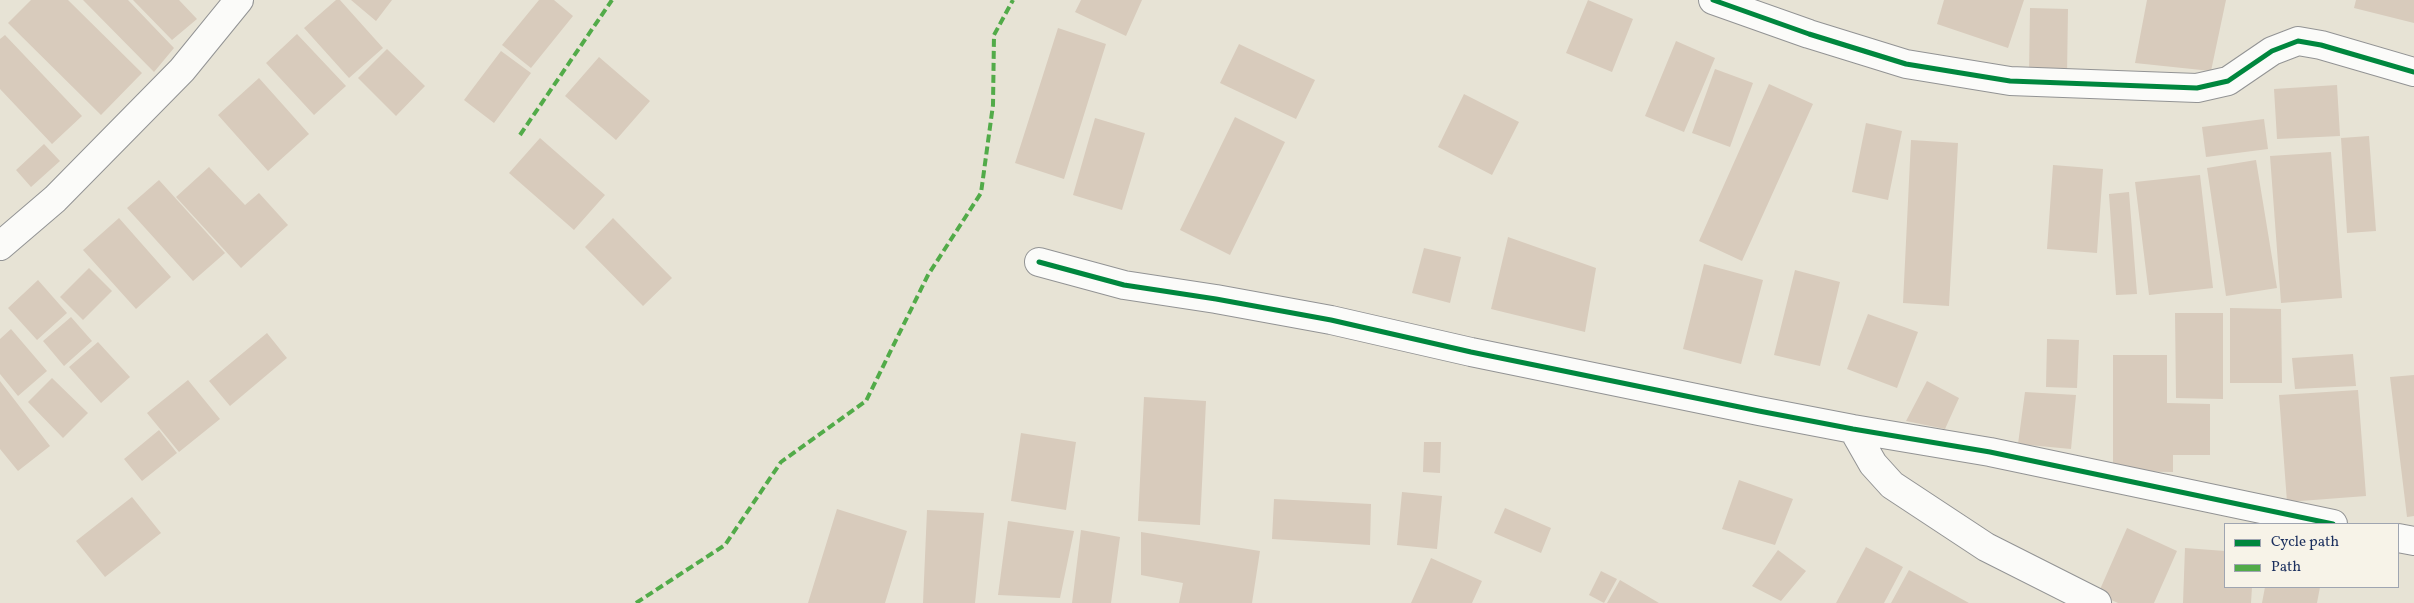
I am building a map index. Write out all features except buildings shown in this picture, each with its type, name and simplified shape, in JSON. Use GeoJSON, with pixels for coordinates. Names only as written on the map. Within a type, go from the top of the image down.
{"type":"FeatureCollection","features":[{"type":"Feature","properties":{"kind":"street"},"geometry":{"type":"LineString","coordinates":[[0,246],[55,199],[182,70],[239,0]]}},
{"type":"Feature","properties":{"kind":"street"},"geometry":{"type":"LineString","coordinates":[[1712,0],[1809,34],[1906,64],[2010,81],[2197,88],[2228,80],[2272,51],[2298,41],[2321,45],[2414,72]]}},
{"type":"Feature","properties":{"kind":"street"},"geometry":{"type":"LineString","coordinates":[[1039,262],[1124,285],[1216,299],[1331,320],[1471,352],[1853,430],[1990,452],[2328,523]]}},
{"type":"Feature","properties":{"kind":"street"},"geometry":{"type":"LineString","coordinates":[[1853,430],[1872,464],[1892,485],[1986,547],[2098,603]]}},
{"type":"Feature","properties":{"kind":"street"},"geometry":{"type":"LineString","coordinates":[[2399,538],[2414,542]]}},
{"type":"Feature","properties":{"kind":"marked path"},"geometry":{"type":"LineString","coordinates":[[520,135],[612,0]]}},
{"type":"Feature","properties":{"kind":"marked path"},"geometry":{"type":"LineString","coordinates":[[636,603],[725,545],[781,462],[866,401],[928,275],[981,193],[993,105],[994,35],[1013,0]]}},
{"type":"Feature","properties":{"kind":"cycle path"},"geometry":{"type":"LineString","coordinates":[[1713,0],[1809,34],[1906,64],[2010,81],[2197,88],[2228,81],[2272,51],[2298,41],[2321,45],[2414,72]]}},
{"type":"Feature","properties":{"kind":"cycle path"},"geometry":{"type":"LineString","coordinates":[[1039,262],[1124,285],[1216,299],[1331,320],[1471,352],[1759,411],[1990,452],[2328,523]]}}]}
